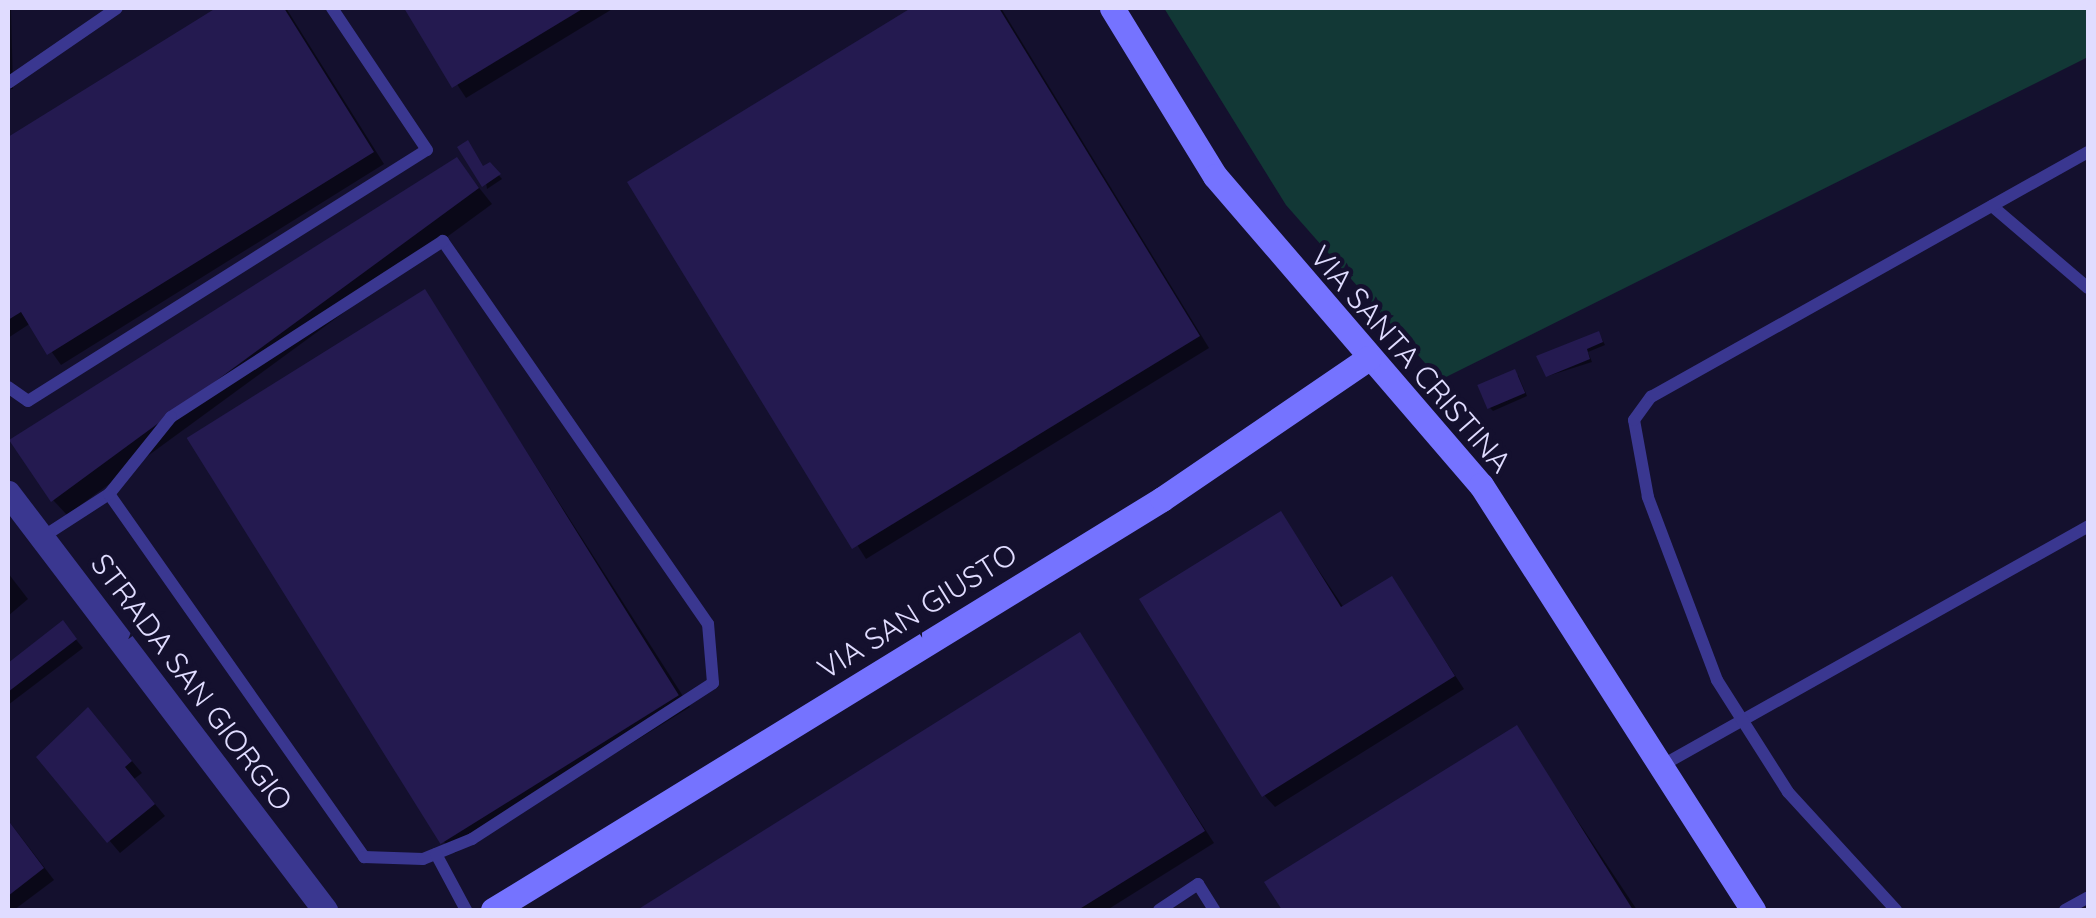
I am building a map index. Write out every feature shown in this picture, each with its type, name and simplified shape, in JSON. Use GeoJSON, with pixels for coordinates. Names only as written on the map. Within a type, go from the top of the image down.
{"type":"FeatureCollection","features":[{"type":"Feature","properties":{"kind":"street","name":"VIA SANTA CRISTINA"},"geometry":{"type":"LineString","coordinates":[[1112,8],[1215,176],[1481,485],[1752,910]]}},
{"type":"Feature","properties":{"kind":"street","name":"VIA SAN GIUSTO"},"geometry":{"type":"LineString","coordinates":[[493,910],[1162,499],[1369,358]]}},
{"type":"Feature","properties":{"kind":"street","name":"STRADA SAN GIORGIO"},"geometry":{"type":"LineString","coordinates":[[8,493],[325,910]]}},
{"type":"Feature","properties":{"kind":"lane"},"geometry":{"type":"LineString","coordinates":[[8,83],[117,8]]}},
{"type":"Feature","properties":{"kind":"lane"},"geometry":{"type":"LineString","coordinates":[[8,387],[28,401],[427,150],[332,8]]}},
{"type":"Feature","properties":{"kind":"lane"},"geometry":{"type":"LineString","coordinates":[[1896,910],[1840,856],[1740,721],[1663,545],[1635,440],[1638,408],[2088,152]]}},
{"type":"Feature","properties":{"kind":"lane"},"geometry":{"type":"LineString","coordinates":[[1992,206],[2088,288]]}},
{"type":"Feature","properties":{"kind":"lane"},"geometry":{"type":"LineString","coordinates":[[41,538],[109,494],[171,417],[443,241],[708,624],[714,683],[472,839],[436,854],[364,857],[109,494]]}},
{"type":"Feature","properties":{"kind":"lane"},"geometry":{"type":"LineString","coordinates":[[1661,766],[2088,526]]}},
{"type":"Feature","properties":{"kind":"lane"},"geometry":{"type":"LineString","coordinates":[[436,854],[466,910]]}},
{"type":"Feature","properties":{"kind":"lane"},"geometry":{"type":"LineString","coordinates":[[1159,910],[1198,884],[1214,910]]}},
{"type":"Feature","properties":{"kind":"lane"},"geometry":{"type":"LineString","coordinates":[[2065,910],[2088,897]]}},
{"type":"Feature","properties":{"kind":"green space"},"geometry":{"type":"Polygon","coordinates":[[[1164,8],[2088,8],[2088,57],[1440,380],[1286,205],[1164,8]]]}},
{"type":"Feature","properties":{"kind":"building"},"geometry":{"type":"Polygon","coordinates":[[[216,8],[284,8],[374,152],[47,355],[21,312],[8,320],[8,137],[216,8]]]}},
{"type":"Feature","properties":{"kind":"building"},"geometry":{"type":"Polygon","coordinates":[[[404,8],[584,8],[452,88],[404,8]]]}},
{"type":"Feature","properties":{"kind":"building"},"geometry":{"type":"Polygon","coordinates":[[[911,8],[999,8],[1200,336],[852,549],[627,182],[911,8]]]}},
{"type":"Feature","properties":{"kind":"building"},"geometry":{"type":"Polygon","coordinates":[[[468,140],[483,166],[490,162],[501,174],[482,187],[457,147],[468,140]]]}},
{"type":"Feature","properties":{"kind":"building"},"geometry":{"type":"Polygon","coordinates":[[[457,157],[479,188],[51,502],[9,440],[457,157]]]}},
{"type":"Feature","properties":{"kind":"building"},"geometry":{"type":"Polygon","coordinates":[[[425,289],[679,695],[441,844],[187,438],[425,289]]]}},
{"type":"Feature","properties":{"kind":"building"},"geometry":{"type":"Polygon","coordinates":[[[1599,331],[1603,342],[1587,349],[1590,359],[1546,377],[1536,356],[1599,331]]]}},
{"type":"Feature","properties":{"kind":"building"},"geometry":{"type":"Polygon","coordinates":[[[1515,369],[1525,393],[1487,409],[1477,385],[1515,369]]]}},
{"type":"Feature","properties":{"kind":"building"},"geometry":{"type":"Polygon","coordinates":[[[1281,511],[1341,607],[1392,576],[1455,676],[1262,797],[1139,599],[1281,511]]]}},
{"type":"Feature","properties":{"kind":"building"},"geometry":{"type":"Polygon","coordinates":[[[63,620],[77,639],[8,692],[8,663],[63,620]]]}},
{"type":"Feature","properties":{"kind":"building"},"geometry":{"type":"Polygon","coordinates":[[[1080,632],[1205,831],[1078,910],[637,910],[1080,632]]]}},
{"type":"Feature","properties":{"kind":"building"},"geometry":{"type":"Polygon","coordinates":[[[88,707],[132,761],[125,767],[155,804],[107,843],[36,757],[88,707]]]}},
{"type":"Feature","properties":{"kind":"building"},"geometry":{"type":"Polygon","coordinates":[[[1517,725],[1633,910],[1282,910],[1264,882],[1517,725]]]}},
{"type":"Feature","properties":{"kind":"building"},"geometry":{"type":"Polygon","coordinates":[[[8,820],[44,868],[8,896],[8,820]]]}}]}
